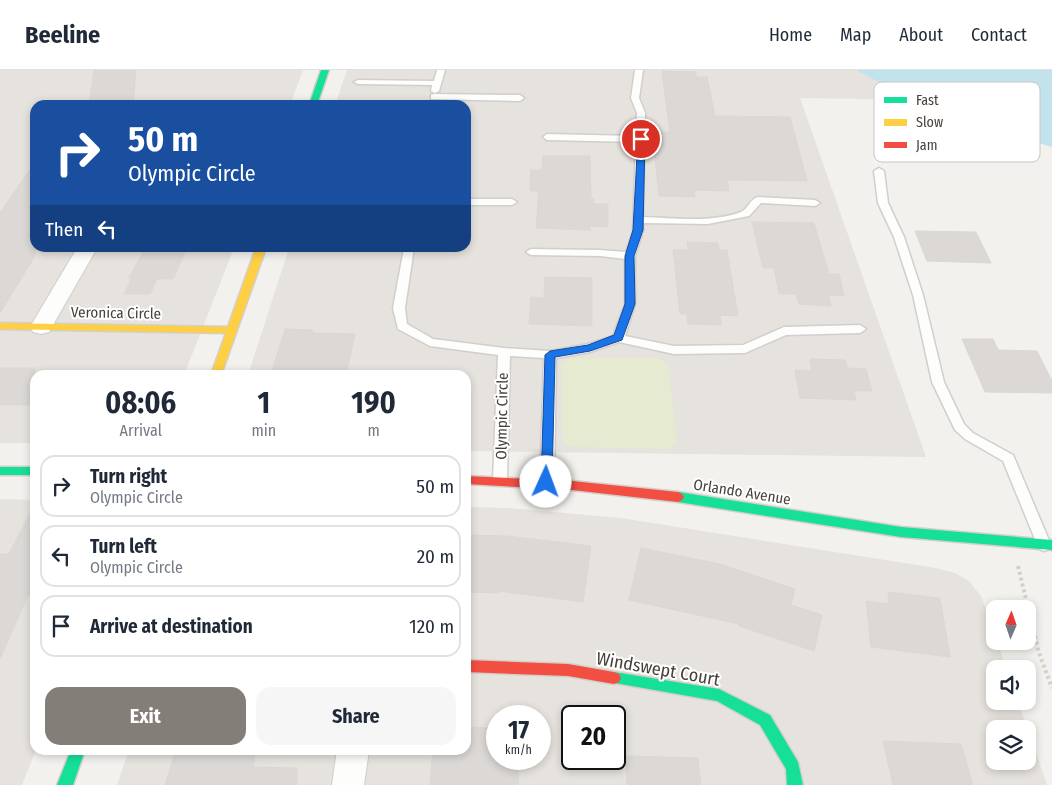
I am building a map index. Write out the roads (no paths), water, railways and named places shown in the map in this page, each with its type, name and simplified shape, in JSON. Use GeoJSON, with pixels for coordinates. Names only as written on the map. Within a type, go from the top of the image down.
{"type":"FeatureCollection","features":[{"type":"Feature","properties":{"kind":"street"},"geometry":{"type":"LineString","coordinates":[[315,100],[325,70]]}},
{"type":"Feature","properties":{"kind":"street"},"geometry":{"type":"LineString","coordinates":[[41,326],[85,252]]}},
{"type":"Feature","properties":{"kind":"street"},"geometry":{"type":"LineString","coordinates":[[218,370],[260,252]]}},
{"type":"Feature","properties":{"kind":"street","name":"Veronica Circle"},"geometry":{"type":"LineString","coordinates":[[0,326],[232,330]]}},
{"type":"Feature","properties":{"kind":"street"},"geometry":{"type":"LineString","coordinates":[[0,470],[30,471]]}},
{"type":"Feature","properties":{"kind":"street","name":"Orlando Avenue"},"geometry":{"type":"LineString","coordinates":[[471,480],[546,482],[634,490],[901,532],[1048,545]]}},
{"type":"Feature","properties":{"kind":"street","name":"Windswept Court"},"geometry":{"type":"LineString","coordinates":[[471,666],[568,670],[719,695],[765,720],[793,767],[795,785]]}},
{"type":"Feature","properties":{"kind":"street"},"geometry":{"type":"LineString","coordinates":[[65,785],[76,755]]}},
{"type":"Feature","properties":{"kind":"street"},"geometry":{"type":"LineString","coordinates":[[348,785],[352,755]]}},
{"type":"Feature","properties":{"kind":"lane"},"geometry":{"type":"LineString","coordinates":[[434,100],[436,83],[441,70]]}},
{"type":"Feature","properties":{"kind":"lane"},"geometry":{"type":"LineString","coordinates":[[639,70],[635,98],[641,113],[638,230],[630,256],[630,304],[618,338],[674,350],[745,349],[784,331],[860,329]]}},
{"type":"Feature","properties":{"kind":"lane"},"geometry":{"type":"LineString","coordinates":[[358,82],[436,83]]}},
{"type":"Feature","properties":{"kind":"lane"},"geometry":{"type":"LineString","coordinates":[[463,100],[520,98]]}},
{"type":"Feature","properties":{"kind":"lane"},"geometry":{"type":"LineString","coordinates":[[547,137],[641,139]]}},
{"type":"Feature","properties":{"kind":"lane"},"geometry":{"type":"LineString","coordinates":[[879,171],[883,203],[899,237],[918,295],[938,382],[959,427],[969,436],[1008,458],[1048,545]]}},
{"type":"Feature","properties":{"kind":"lane"},"geometry":{"type":"LineString","coordinates":[[638,220],[708,221],[746,214],[758,200],[815,203]]}},
{"type":"Feature","properties":{"kind":"lane"},"geometry":{"type":"LineString","coordinates":[[471,202],[512,202]]}},
{"type":"Feature","properties":{"kind":"lane","name":"Olympic Circle"},"geometry":{"type":"LineString","coordinates":[[408,252],[399,308],[402,326],[430,342],[504,352],[550,355],[590,348],[618,338]]}},
{"type":"Feature","properties":{"kind":"lane"},"geometry":{"type":"LineString","coordinates":[[530,252],[600,253],[630,256]]}},
{"type":"Feature","properties":{"kind":"lane","name":"Olympic Circle"},"geometry":{"type":"LineString","coordinates":[[500,480],[504,352]]}},
{"type":"Feature","properties":{"kind":"lane"},"geometry":{"type":"LineString","coordinates":[[546,482],[550,355]]}},
{"type":"Feature","properties":{"kind":"water"},"geometry":{"type":"Polygon","coordinates":[[[858,70],[1052,70],[1052,147],[1040,144],[1040,82],[879,82],[858,70]]]}}]}
